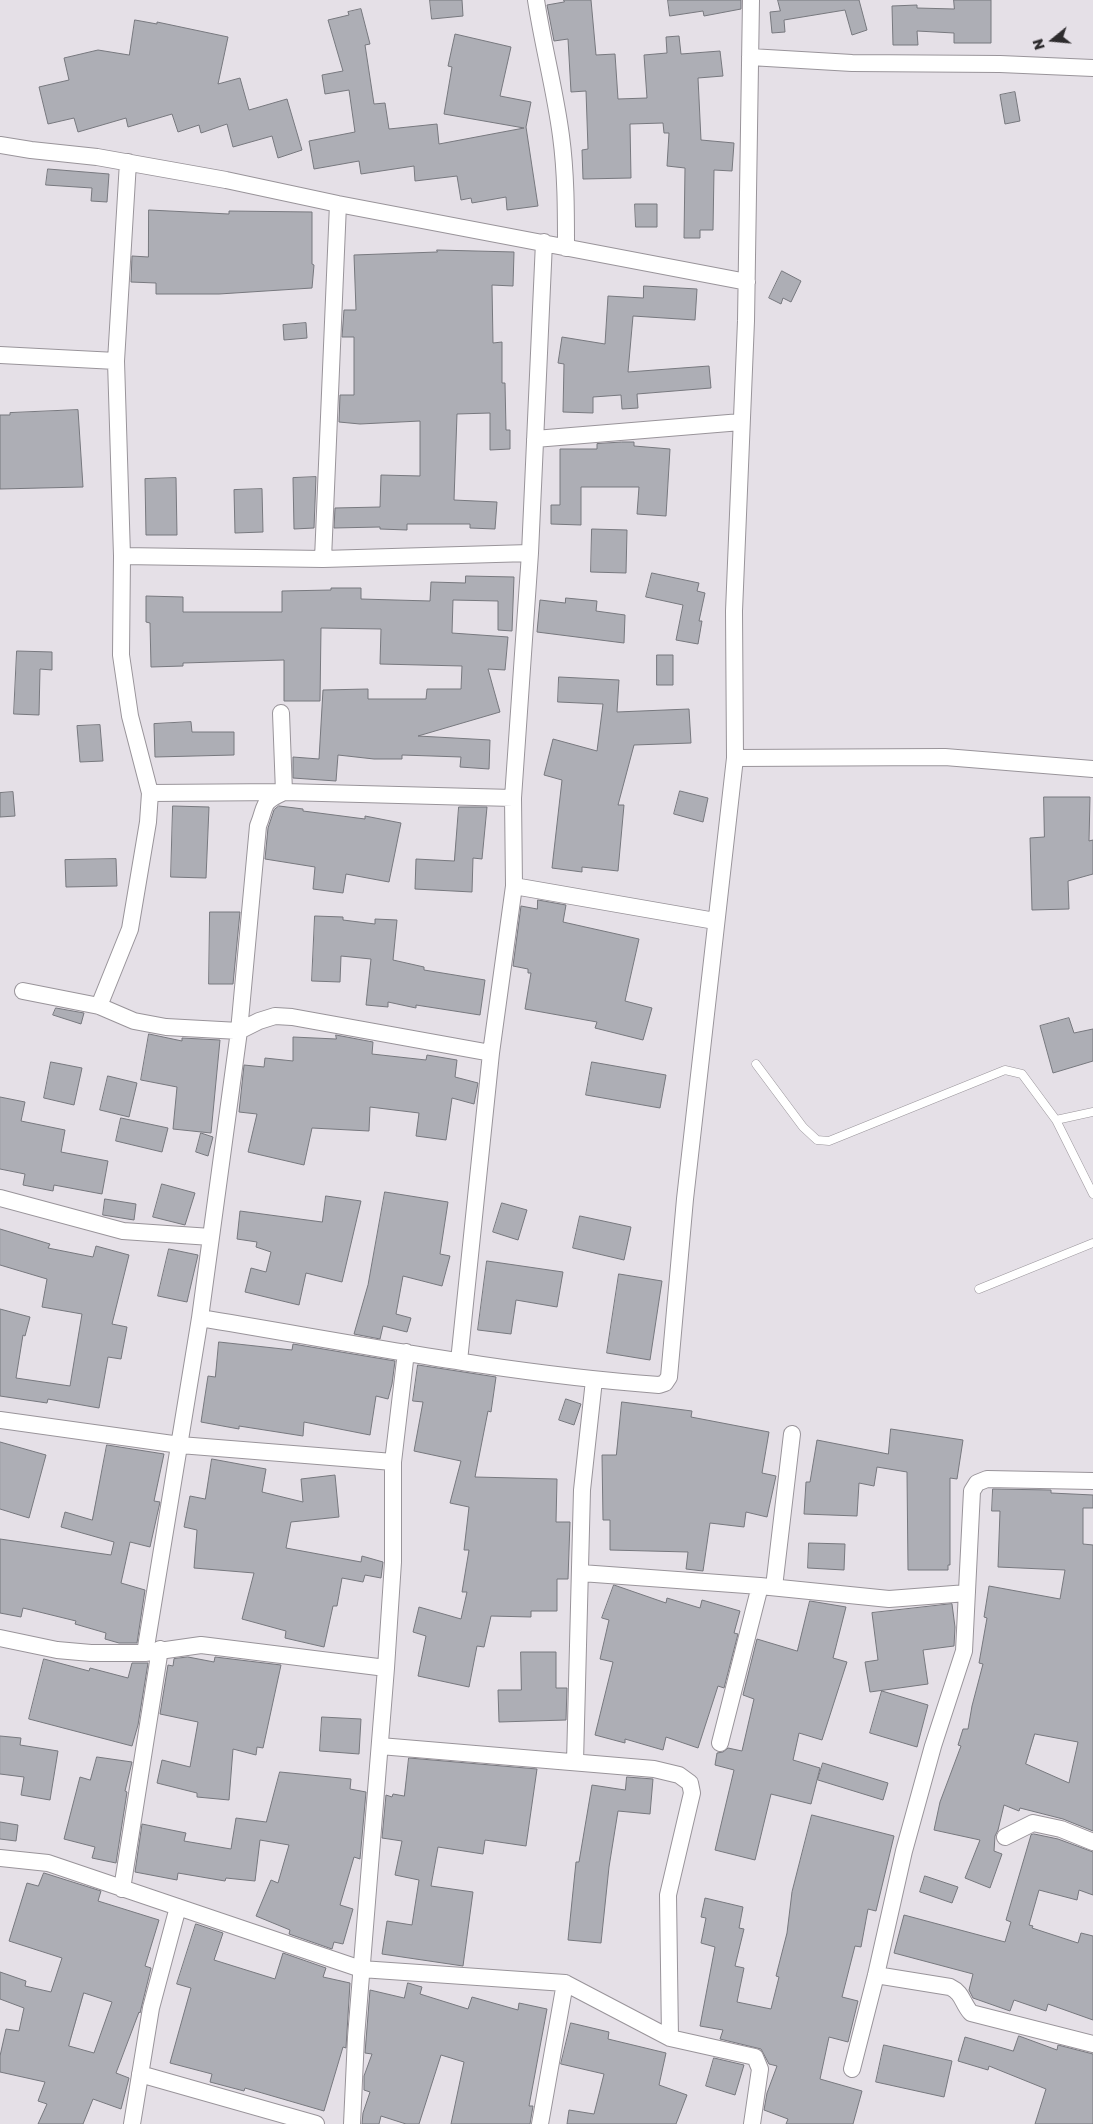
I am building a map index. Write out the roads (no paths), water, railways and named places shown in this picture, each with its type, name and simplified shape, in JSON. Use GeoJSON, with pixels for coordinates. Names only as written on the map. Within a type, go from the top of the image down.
{"type":"FeatureCollection","features":[{"type":"Feature","properties":{"kind":"street"},"geometry":{"type":"LineString","coordinates":[[536,0],[561,138],[566,184],[566,248]]}},
{"type":"Feature","properties":{"kind":"street"},"geometry":{"type":"LineString","coordinates":[[200,1318],[459,1361],[594,1380],[659,1385],[664,1383],[669,1377],[685,1200],[735,758],[734,611],[747,282],[751,0]]}},
{"type":"Feature","properties":{"kind":"street"},"geometry":{"type":"LineString","coordinates":[[750,57],[852,64],[1000,64],[1093,68]]}},
{"type":"Feature","properties":{"kind":"street"},"geometry":{"type":"LineString","coordinates":[[0,145],[128,162],[747,282]]}},
{"type":"Feature","properties":{"kind":"street"},"geometry":{"type":"LineString","coordinates":[[99,1006],[130,929],[148,822],[150,792],[130,716],[121,655],[122,556],[116,361],[128,162]]}},
{"type":"Feature","properties":{"kind":"street"},"geometry":{"type":"LineString","coordinates":[[323,559],[338,204]]}},
{"type":"Feature","properties":{"kind":"street"},"geometry":{"type":"LineString","coordinates":[[459,1361],[491,1054],[514,886],[513,798],[530,553],[544,242]]}},
{"type":"Feature","properties":{"kind":"street"},"geometry":{"type":"LineString","coordinates":[[0,355],[116,361]]}},
{"type":"Feature","properties":{"kind":"street"},"geometry":{"type":"LineString","coordinates":[[535,438],[741,422]]}},
{"type":"Feature","properties":{"kind":"street"},"geometry":{"type":"LineString","coordinates":[[122,556],[323,559],[530,553]]}},
{"type":"Feature","properties":{"kind":"street"},"geometry":{"type":"LineString","coordinates":[[281,713],[284,792]]}},
{"type":"Feature","properties":{"kind":"street"},"geometry":{"type":"LineString","coordinates":[[735,758],[945,757],[1093,769]]}},
{"type":"Feature","properties":{"kind":"street"},"geometry":{"type":"LineString","coordinates":[[150,792],[284,792],[513,798]]}},
{"type":"Feature","properties":{"kind":"street"},"geometry":{"type":"LineString","coordinates":[[122,1889],[180,1445],[200,1318],[239,1031],[258,826],[263,806],[270,799],[284,792]]}},
{"type":"Feature","properties":{"kind":"street"},"geometry":{"type":"LineString","coordinates":[[514,886],[716,921]]}},
{"type":"Feature","properties":{"kind":"street"},"geometry":{"type":"LineString","coordinates":[[23,991],[99,1006],[134,1021],[166,1027],[239,1031],[259,1021],[275,1016],[292,1017],[491,1054]]}},
{"type":"Feature","properties":{"kind":"street"},"geometry":{"type":"LineString","coordinates":[[0,1198],[123,1231],[211,1237]]}},
{"type":"Feature","properties":{"kind":"street"},"geometry":{"type":"LineString","coordinates":[[352,2124],[361,1969],[393,1562],[393,1462],[406,1352]]}},
{"type":"Feature","properties":{"kind":"street"},"geometry":{"type":"LineString","coordinates":[[574,1762],[582,1490],[594,1380]]}},
{"type":"Feature","properties":{"kind":"street"},"geometry":{"type":"LineString","coordinates":[[0,1420],[180,1445],[393,1462]]}},
{"type":"Feature","properties":{"kind":"street"},"geometry":{"type":"LineString","coordinates":[[720,1743],[767,1587],[792,1434]]}},
{"type":"Feature","properties":{"kind":"street"},"geometry":{"type":"LineString","coordinates":[[852,2069],[904,1851],[964,1651],[972,1491],[977,1483],[987,1479],[1014,1478],[1093,1481]]}},
{"type":"Feature","properties":{"kind":"street"},"geometry":{"type":"LineString","coordinates":[[581,1573],[767,1587],[889,1599],[967,1593]]}},
{"type":"Feature","properties":{"kind":"street"},"geometry":{"type":"LineString","coordinates":[[0,1638],[57,1650],[152,1651],[201,1645],[386,1668]]}},
{"type":"Feature","properties":{"kind":"street"},"geometry":{"type":"LineString","coordinates":[[380,1746],[654,1768],[679,1775],[690,1783],[692,1793],[668,1895],[670,2038]]}},
{"type":"Feature","properties":{"kind":"street"},"geometry":{"type":"LineString","coordinates":[[1005,1837],[1033,1823],[1061,1829],[1093,1842]]}},
{"type":"Feature","properties":{"kind":"street"},"geometry":{"type":"LineString","coordinates":[[0,1858],[48,1863],[361,1969],[565,1983],[670,2038],[755,2057],[760,2068],[752,2124]]}},
{"type":"Feature","properties":{"kind":"street"},"geometry":{"type":"LineString","coordinates":[[132,2124],[151,2008],[178,1907]]}},
{"type":"Feature","properties":{"kind":"street"},"geometry":{"type":"LineString","coordinates":[[876,1974],[950,1987],[960,1993],[971,2012],[1093,2044]]}},
{"type":"Feature","properties":{"kind":"street"},"geometry":{"type":"LineString","coordinates":[[540,2124],[565,1983]]}},
{"type":"Feature","properties":{"kind":"street"},"geometry":{"type":"LineString","coordinates":[[140,2074],[316,2124]]}},
{"type":"Feature","properties":{"kind":"lane"},"geometry":{"type":"LineString","coordinates":[[756,1064],[803,1127],[817,1140],[830,1141],[1005,1070],[1022,1074],[1056,1120],[1093,1194]]}},
{"type":"Feature","properties":{"kind":"lane"},"geometry":{"type":"LineString","coordinates":[[1056,1120],[1093,1112]]}},
{"type":"Feature","properties":{"kind":"lane"},"geometry":{"type":"LineString","coordinates":[[979,1289],[1093,1243]]}}]}
